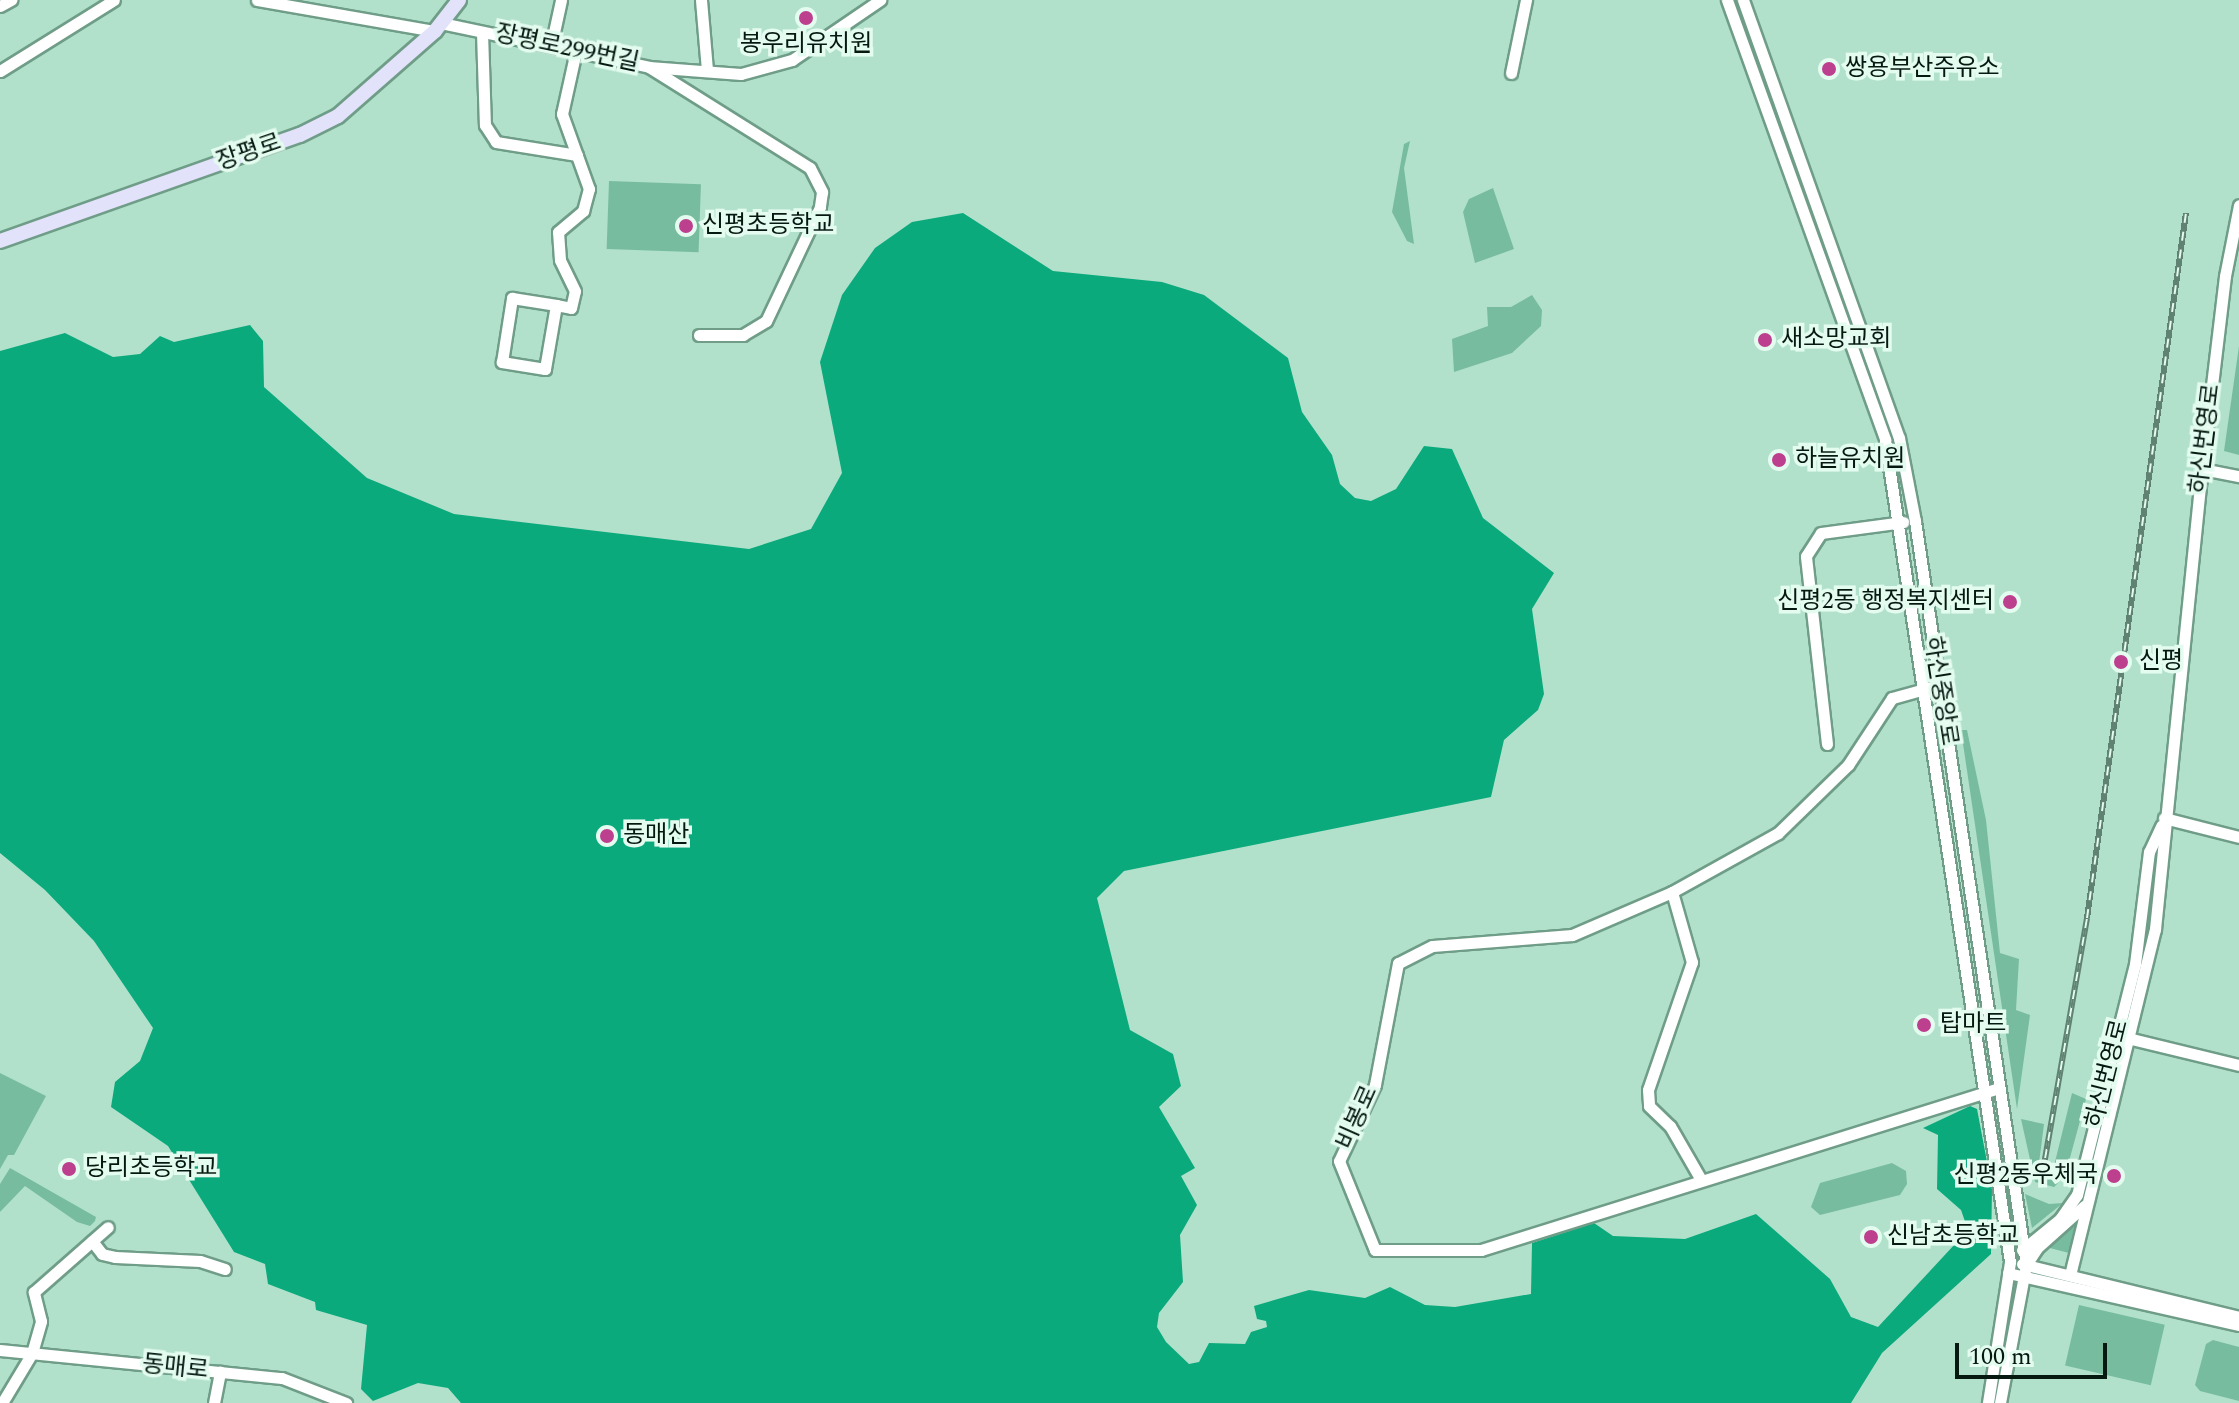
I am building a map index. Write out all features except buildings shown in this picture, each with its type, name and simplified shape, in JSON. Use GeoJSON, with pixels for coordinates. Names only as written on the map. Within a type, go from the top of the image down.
{"type":"FeatureCollection","features":[{"type":"Feature","properties":{"kind":"main road","name":"장평로"},"geometry":{"type":"LineString","coordinates":[[0,241],[300,135],[338,116],[438,27],[459,0]]}},
{"type":"Feature","properties":{"kind":"street"},"geometry":{"type":"LineString","coordinates":[[0,6],[11,0]]}},
{"type":"Feature","properties":{"kind":"street"},"geometry":{"type":"LineString","coordinates":[[0,71],[114,0]]}},
{"type":"Feature","properties":{"kind":"street","name":"장평로299번길"},"geometry":{"type":"LineString","coordinates":[[257,0],[335,5],[649,67],[741,74],[792,60],[880,0]]}},
{"type":"Feature","properties":{"kind":"street"},"geometry":{"type":"LineString","coordinates":[[551,46],[561,0]]}},
{"type":"Feature","properties":{"kind":"street"},"geometry":{"type":"LineString","coordinates":[[701,0],[707,70]]}},
{"type":"Feature","properties":{"kind":"street"},"geometry":{"type":"LineString","coordinates":[[1511,73],[1526,0]]}},
{"type":"Feature","properties":{"kind":"street","name":"하신중앙로"},"geometry":{"type":"LineString","coordinates":[[1727,0],[1885,440],[1985,1090],[2009,1267],[2002,1358]]}},
{"type":"Feature","properties":{"kind":"street","name":"하신중앙로"},"geometry":{"type":"LineString","coordinates":[[1743,0],[1899,438],[1915,521],[2024,1248],[2025,1270],[2002,1358],[1995,1399]]}},
{"type":"Feature","properties":{"kind":"street"},"geometry":{"type":"LineString","coordinates":[[482,32],[485,125],[496,142],[577,155]]}},
{"type":"Feature","properties":{"kind":"street"},"geometry":{"type":"LineString","coordinates":[[556,305],[545,369],[502,362],[512,298],[556,305],[571,308],[575,291],[560,260],[558,232],[583,211],[589,189],[562,114],[576,51]]}},
{"type":"Feature","properties":{"kind":"street"},"geometry":{"type":"LineString","coordinates":[[649,67],[810,168],[822,192],[820,207],[766,321],[743,335],[699,335]]}},
{"type":"Feature","properties":{"kind":"street","name":"하신번영로"},"geometry":{"type":"LineString","coordinates":[[2009,1267],[2024,1248],[2060,1219],[2077,1195],[2155,929],[2202,469],[2225,276],[2239,205]]}},
{"type":"Feature","properties":{"kind":"street"},"geometry":{"type":"LineString","coordinates":[[1885,440],[1899,438]]}},
{"type":"Feature","properties":{"kind":"street"},"geometry":{"type":"LineString","coordinates":[[2202,469],[2239,476]]}},
{"type":"Feature","properties":{"kind":"street"},"geometry":{"type":"LineString","coordinates":[[1827,744],[1806,556],[1821,533],[1915,521]]}},
{"type":"Feature","properties":{"kind":"street","name":"비봉로"},"geometry":{"type":"LineString","coordinates":[[1939,685],[1892,698],[1848,765],[1778,833],[1672,892],[1572,935],[1432,946],[1398,963],[1375,1085],[1339,1161],[1375,1250],[1412,1254],[1481,1250],[1700,1178],[1999,1088]]}},
{"type":"Feature","properties":{"kind":"street"},"geometry":{"type":"LineString","coordinates":[[2164,818],[2239,837]]}},
{"type":"Feature","properties":{"kind":"street"},"geometry":{"type":"LineString","coordinates":[[1672,892],[1692,962],[1648,1090],[1649,1106],[1670,1126],[1700,1178]]}},
{"type":"Feature","properties":{"kind":"street"},"geometry":{"type":"LineString","coordinates":[[2123,1037],[2239,1065]]}},
{"type":"Feature","properties":{"kind":"street","name":"하신번영로"},"geometry":{"type":"LineString","coordinates":[[2070,1275],[2123,1037]]}},
{"type":"Feature","properties":{"kind":"street"},"geometry":{"type":"LineString","coordinates":[[2025,1270],[2087,1203]]}},
{"type":"Feature","properties":{"kind":"street"},"geometry":{"type":"LineString","coordinates":[[2,1403],[32,1353],[41,1321],[34,1292],[108,1227]]}},
{"type":"Feature","properties":{"kind":"street"},"geometry":{"type":"LineString","coordinates":[[92,1241],[102,1254],[115,1257],[200,1261],[225,1269]]}},
{"type":"Feature","properties":{"kind":"street"},"geometry":{"type":"LineString","coordinates":[[2009,1267],[2239,1325]]}},
{"type":"Feature","properties":{"kind":"street"},"geometry":{"type":"LineString","coordinates":[[2025,1270],[2070,1275],[2239,1317]]}},
{"type":"Feature","properties":{"kind":"street","name":"동매로"},"geometry":{"type":"LineString","coordinates":[[0,1350],[282,1378],[346,1403]]}},
{"type":"Feature","properties":{"kind":"street"},"geometry":{"type":"LineString","coordinates":[[214,1403],[220,1372]]}},
{"type":"Feature","properties":{"kind":"green space"},"geometry":{"type":"Polygon","coordinates":[[[1410,141],[1404,168],[1414,244],[1407,241],[1392,212],[1404,144],[1410,141]]]}},
{"type":"Feature","properties":{"kind":"green space"},"geometry":{"type":"Polygon","coordinates":[[[609,181],[701,184],[699,252],[607,249],[609,181]]]}},
{"type":"Feature","properties":{"kind":"green space"},"geometry":{"type":"Polygon","coordinates":[[[1493,188],[1514,249],[1475,263],[1463,212],[1469,199],[1493,188]]]}},
{"type":"Feature","properties":{"kind":"green space"},"geometry":{"type":"Polygon","coordinates":[[[963,213],[1053,271],[1162,282],[1204,295],[1288,358],[1302,412],[1332,455],[1340,484],[1355,498],[1371,501],[1396,489],[1424,446],[1452,449],[1483,518],[1554,573],[1532,609],[1544,694],[1538,710],[1504,740],[1491,797],[1124,871],[1097,898],[1130,1030],[1173,1054],[1181,1086],[1159,1107],[1195,1168],[1181,1176],[1197,1205],[1180,1235],[1183,1282],[1159,1313],[1157,1327],[1166,1342],[1189,1364],[1199,1362],[1209,1343],[1245,1344],[1251,1332],[1267,1327],[1266,1321],[1257,1319],[1254,1306],[1309,1290],[1365,1298],[1390,1287],[1425,1305],[1455,1307],[1531,1294],[1532,1243],[1594,1223],[1613,1236],[1685,1239],[1756,1214],[1830,1279],[1851,1317],[1878,1327],[1968,1230],[1961,1210],[1937,1189],[1938,1135],[1923,1128],[1970,1106],[1977,1109],[1992,1188],[1991,1254],[1882,1353],[1851,1403],[461,1403],[448,1388],[418,1383],[373,1401],[361,1389],[367,1325],[316,1310],[315,1302],[268,1284],[265,1264],[234,1252],[168,1146],[111,1107],[115,1082],[140,1061],[153,1028],[94,941],[45,890],[0,853],[0,351],[65,333],[113,357],[140,354],[160,336],[174,342],[250,325],[263,341],[264,387],[367,478],[454,514],[749,549],[811,529],[842,473],[820,362],[842,295],[875,248],[912,222],[963,213]]]}},
{"type":"Feature","properties":{"kind":"green space"},"geometry":{"type":"Polygon","coordinates":[[[1532,295],[1542,310],[1541,326],[1512,353],[1454,372],[1452,339],[1488,326],[1487,307],[1511,307],[1532,295]]]}},
{"type":"Feature","properties":{"kind":"green space"},"geometry":{"type":"Polygon","coordinates":[[[2239,346],[2239,455],[2224,451],[2239,346]]]}},
{"type":"Feature","properties":{"kind":"green space"},"geometry":{"type":"Polygon","coordinates":[[[1961,730],[1967,730],[1986,820],[2000,953],[2019,959],[2016,1010],[2030,1015],[2017,1109],[1961,730]]]}},
{"type":"Feature","properties":{"kind":"green space"},"geometry":{"type":"Polygon","coordinates":[[[0,1073],[46,1096],[14,1155],[8,1155],[0,1169],[0,1073]]]}},
{"type":"Feature","properties":{"kind":"green space"},"geometry":{"type":"Polygon","coordinates":[[[2072,1093],[2086,1099],[2065,1176],[2054,1187],[2035,1182],[2021,1119],[2044,1124],[2038,1171],[2052,1174],[2072,1093]]]}},
{"type":"Feature","properties":{"kind":"green space"},"geometry":{"type":"Polygon","coordinates":[[[1892,1163],[1906,1171],[1907,1184],[1900,1195],[1820,1215],[1811,1207],[1820,1183],[1892,1163]]]}},
{"type":"Feature","properties":{"kind":"green space"},"geometry":{"type":"Polygon","coordinates":[[[10,1168],[96,1217],[95,1221],[90,1226],[77,1222],[25,1186],[0,1212],[0,1184],[10,1168]]]}},
{"type":"Feature","properties":{"kind":"green space"},"geometry":{"type":"Polygon","coordinates":[[[2025,1194],[2049,1204],[2063,1203],[2032,1228],[2025,1194]]]}},
{"type":"Feature","properties":{"kind":"green space"},"geometry":{"type":"Polygon","coordinates":[[[2076,1223],[2069,1253],[2046,1247],[2076,1223]]]}},
{"type":"Feature","properties":{"kind":"green space"},"geometry":{"type":"Polygon","coordinates":[[[2079,1305],[2165,1325],[2151,1385],[2065,1365],[2079,1305]]]}},
{"type":"Feature","properties":{"kind":"green space"},"geometry":{"type":"Polygon","coordinates":[[[2213,1340],[2239,1347],[2239,1401],[2200,1391],[2195,1385],[2206,1344],[2213,1340]]]}},
{"type":"Feature","properties":{"kind":"railway"},"geometry":{"type":"LineString","coordinates":[[2042,1176],[2087,918],[2186,213]]}},
{"type":"Feature","properties":{"kind":"place","name":"봉우리유치원"},"geometry":{"type":"Point","coordinates":[806,18]}},
{"type":"Feature","properties":{"kind":"place","name":"쌍용부산주유소"},"geometry":{"type":"Point","coordinates":[1829,69]}},
{"type":"Feature","properties":{"kind":"place","name":"신평초등학교"},"geometry":{"type":"Point","coordinates":[686,226]}},
{"type":"Feature","properties":{"kind":"place","name":"새소망교회"},"geometry":{"type":"Point","coordinates":[1765,340]}},
{"type":"Feature","properties":{"kind":"place","name":"하늘유치원"},"geometry":{"type":"Point","coordinates":[1779,460]}},
{"type":"Feature","properties":{"kind":"place","name":"신평2동 행정복지센터"},"geometry":{"type":"Point","coordinates":[2010,602]}},
{"type":"Feature","properties":{"kind":"place","name":"신평"},"geometry":{"type":"Point","coordinates":[2121,662]}},
{"type":"Feature","properties":{"kind":"place","name":"동매산"},"geometry":{"type":"Point","coordinates":[607,836]}},
{"type":"Feature","properties":{"kind":"place","name":"탑마트"},"geometry":{"type":"Point","coordinates":[1924,1025]}},
{"type":"Feature","properties":{"kind":"place","name":"당리초등학교"},"geometry":{"type":"Point","coordinates":[69,1169]}},
{"type":"Feature","properties":{"kind":"place","name":"신평2동우체국"},"geometry":{"type":"Point","coordinates":[2114,1176]}},
{"type":"Feature","properties":{"kind":"place","name":"신남초등학교"},"geometry":{"type":"Point","coordinates":[1871,1237]}}]}
